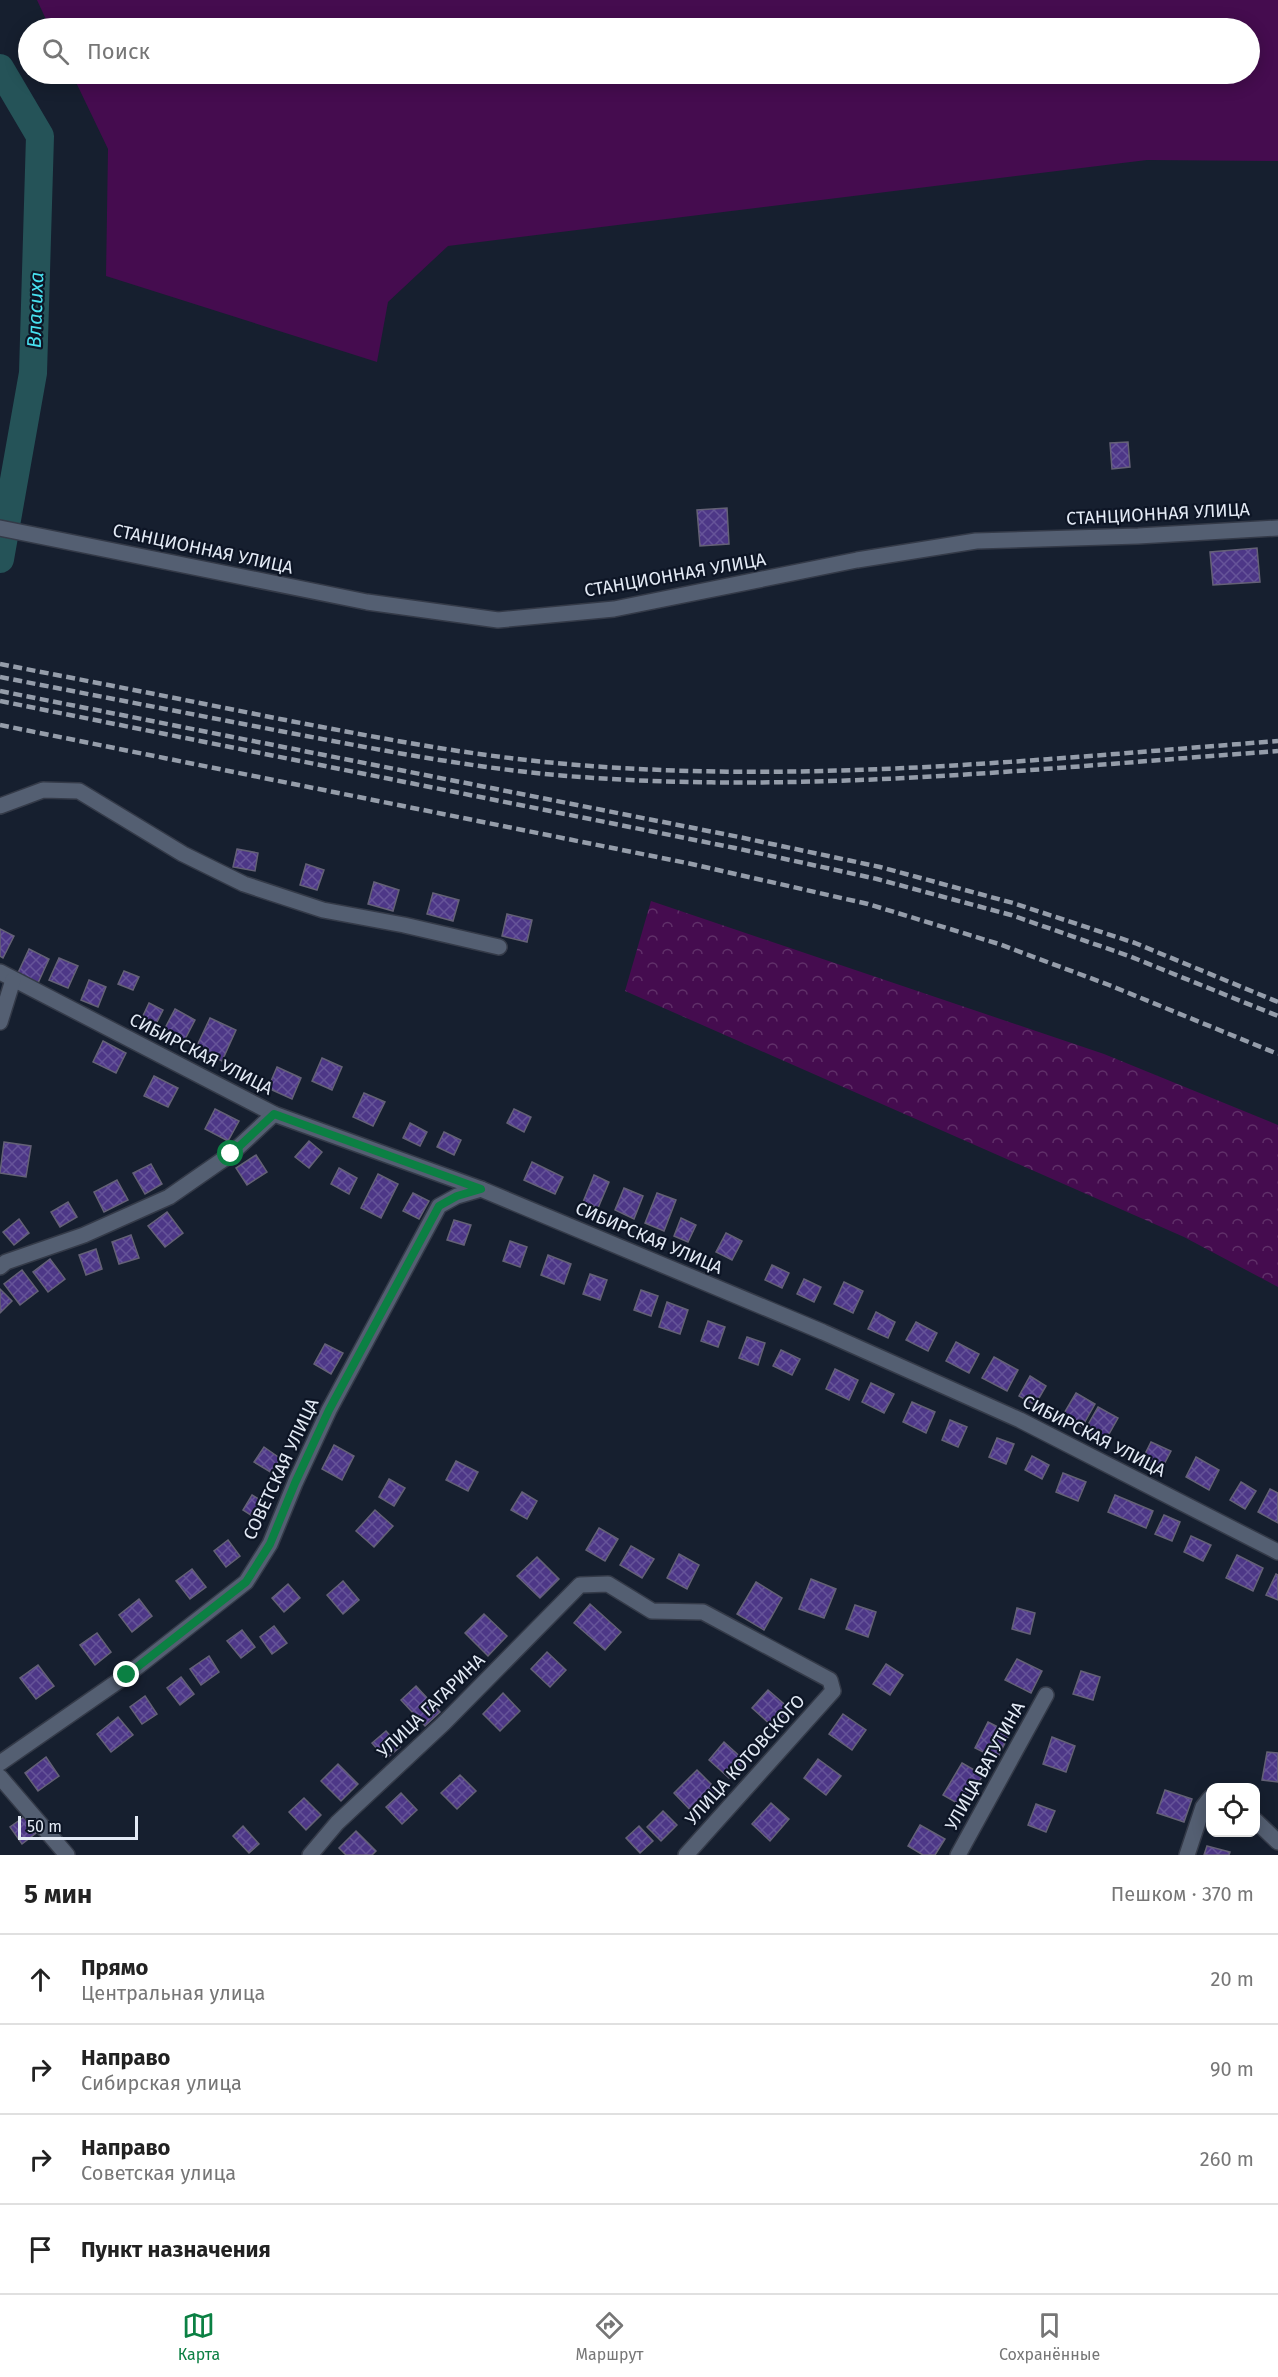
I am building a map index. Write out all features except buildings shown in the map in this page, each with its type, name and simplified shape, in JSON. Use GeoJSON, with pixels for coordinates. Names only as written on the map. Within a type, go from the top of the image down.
{"type":"FeatureCollection","features":[{"type":"Feature","properties":{"kind":"street","name":"СТАНЦИОННАЯ УЛИЦА"},"geometry":{"type":"LineString","coordinates":[[0,528],[367,602],[498,620],[614,609],[857,560],[976,541],[1138,536],[1278,528]]}},
{"type":"Feature","properties":{"kind":"street"},"geometry":{"type":"LineString","coordinates":[[0,806],[43,790],[79,791],[183,854],[244,884],[323,910],[404,925],[499,947]]}},
{"type":"Feature","properties":{"kind":"street"},"geometry":{"type":"LineString","coordinates":[[0,1022],[6,976]]}},
{"type":"Feature","properties":{"kind":"street","name":"СИБИРСКАЯ УЛИЦА"},"geometry":{"type":"LineString","coordinates":[[6,976],[274,1114],[481,1189],[823,1332],[1020,1420],[1278,1552]]}},
{"type":"Feature","properties":{"kind":"street"},"geometry":{"type":"LineString","coordinates":[[0,1267],[6,1262],[84,1235],[169,1197],[231,1154],[274,1114]]}},
{"type":"Feature","properties":{"kind":"street","name":"СОВЕТСКАЯ УЛИЦА"},"geometry":{"type":"LineString","coordinates":[[0,1763],[127,1675],[246,1582],[270,1544],[329,1410],[439,1206],[457,1196],[481,1189]]}},
{"type":"Feature","properties":{"kind":"street","name":"УЛИЦА ГАГАРИНА"},"geometry":{"type":"LineString","coordinates":[[310,1855],[337,1823],[444,1723],[580,1585],[608,1584],[652,1611],[703,1612],[830,1680],[833,1691]]}},
{"type":"Feature","properties":{"kind":"street","name":"УЛИЦА КОТОВСКОГО"},"geometry":{"type":"LineString","coordinates":[[686,1855],[833,1691]]}},
{"type":"Feature","properties":{"kind":"street","name":"УЛИЦА ВАТУТИНА"},"geometry":{"type":"LineString","coordinates":[[958,1855],[1046,1695]]}},
{"type":"Feature","properties":{"kind":"street"},"geometry":{"type":"LineString","coordinates":[[0,1777],[67,1855]]}},
{"type":"Feature","properties":{"kind":"street"},"geometry":{"type":"LineString","coordinates":[[1186,1855],[1206,1803]]}},
{"type":"Feature","properties":{"kind":"street"},"geometry":{"type":"LineString","coordinates":[[1260,1825],[1278,1842]]}},
{"type":"Feature","properties":{"kind":"green space"},"geometry":{"type":"Polygon","coordinates":[[[37,0],[1278,0],[1278,161],[1147,160],[448,246],[388,302],[377,362],[106,276],[108,149],[77,84],[1260,84],[1260,18],[45,18],[37,0]]]}},
{"type":"Feature","properties":{"kind":"green space"},"geometry":{"type":"Polygon","coordinates":[[[651,901],[1104,1054],[1278,1125],[1278,1287],[1184,1237],[625,991],[651,901]]]}},
{"type":"Feature","properties":{"kind":"waterway","name":"Власиха"},"geometry":{"type":"LineString","coordinates":[[0,68],[40,136],[33,373],[0,559]]}},
{"type":"Feature","properties":{"kind":"railway"},"geometry":{"type":"LineString","coordinates":[[0,664],[423,745],[531,761],[656,770],[745,772],[923,767],[1278,741]]}},
{"type":"Feature","properties":{"kind":"railway"},"geometry":{"type":"LineString","coordinates":[[0,677],[387,751],[459,763],[567,776],[656,781],[834,781],[1012,771],[1278,751]]}},
{"type":"Feature","properties":{"kind":"railway"},"geometry":{"type":"LineString","coordinates":[[0,691],[880,867],[1013,903],[1135,943],[1278,1002]]}},
{"type":"Feature","properties":{"kind":"railway"},"geometry":{"type":"LineString","coordinates":[[0,701],[735,848],[877,879],[1011,915],[1129,956],[1278,1016]]}},
{"type":"Feature","properties":{"kind":"railway"},"geometry":{"type":"LineString","coordinates":[[0,725],[687,863],[868,904],[999,944],[1109,985],[1278,1054]]}},
{"type":"Feature","properties":{"kind":"route"},"geometry":{"type":"LineString","coordinates":[[127,1675],[246,1582],[270,1544],[329,1410],[439,1206],[457,1196],[481,1189],[274,1114],[231,1154]]}}]}
